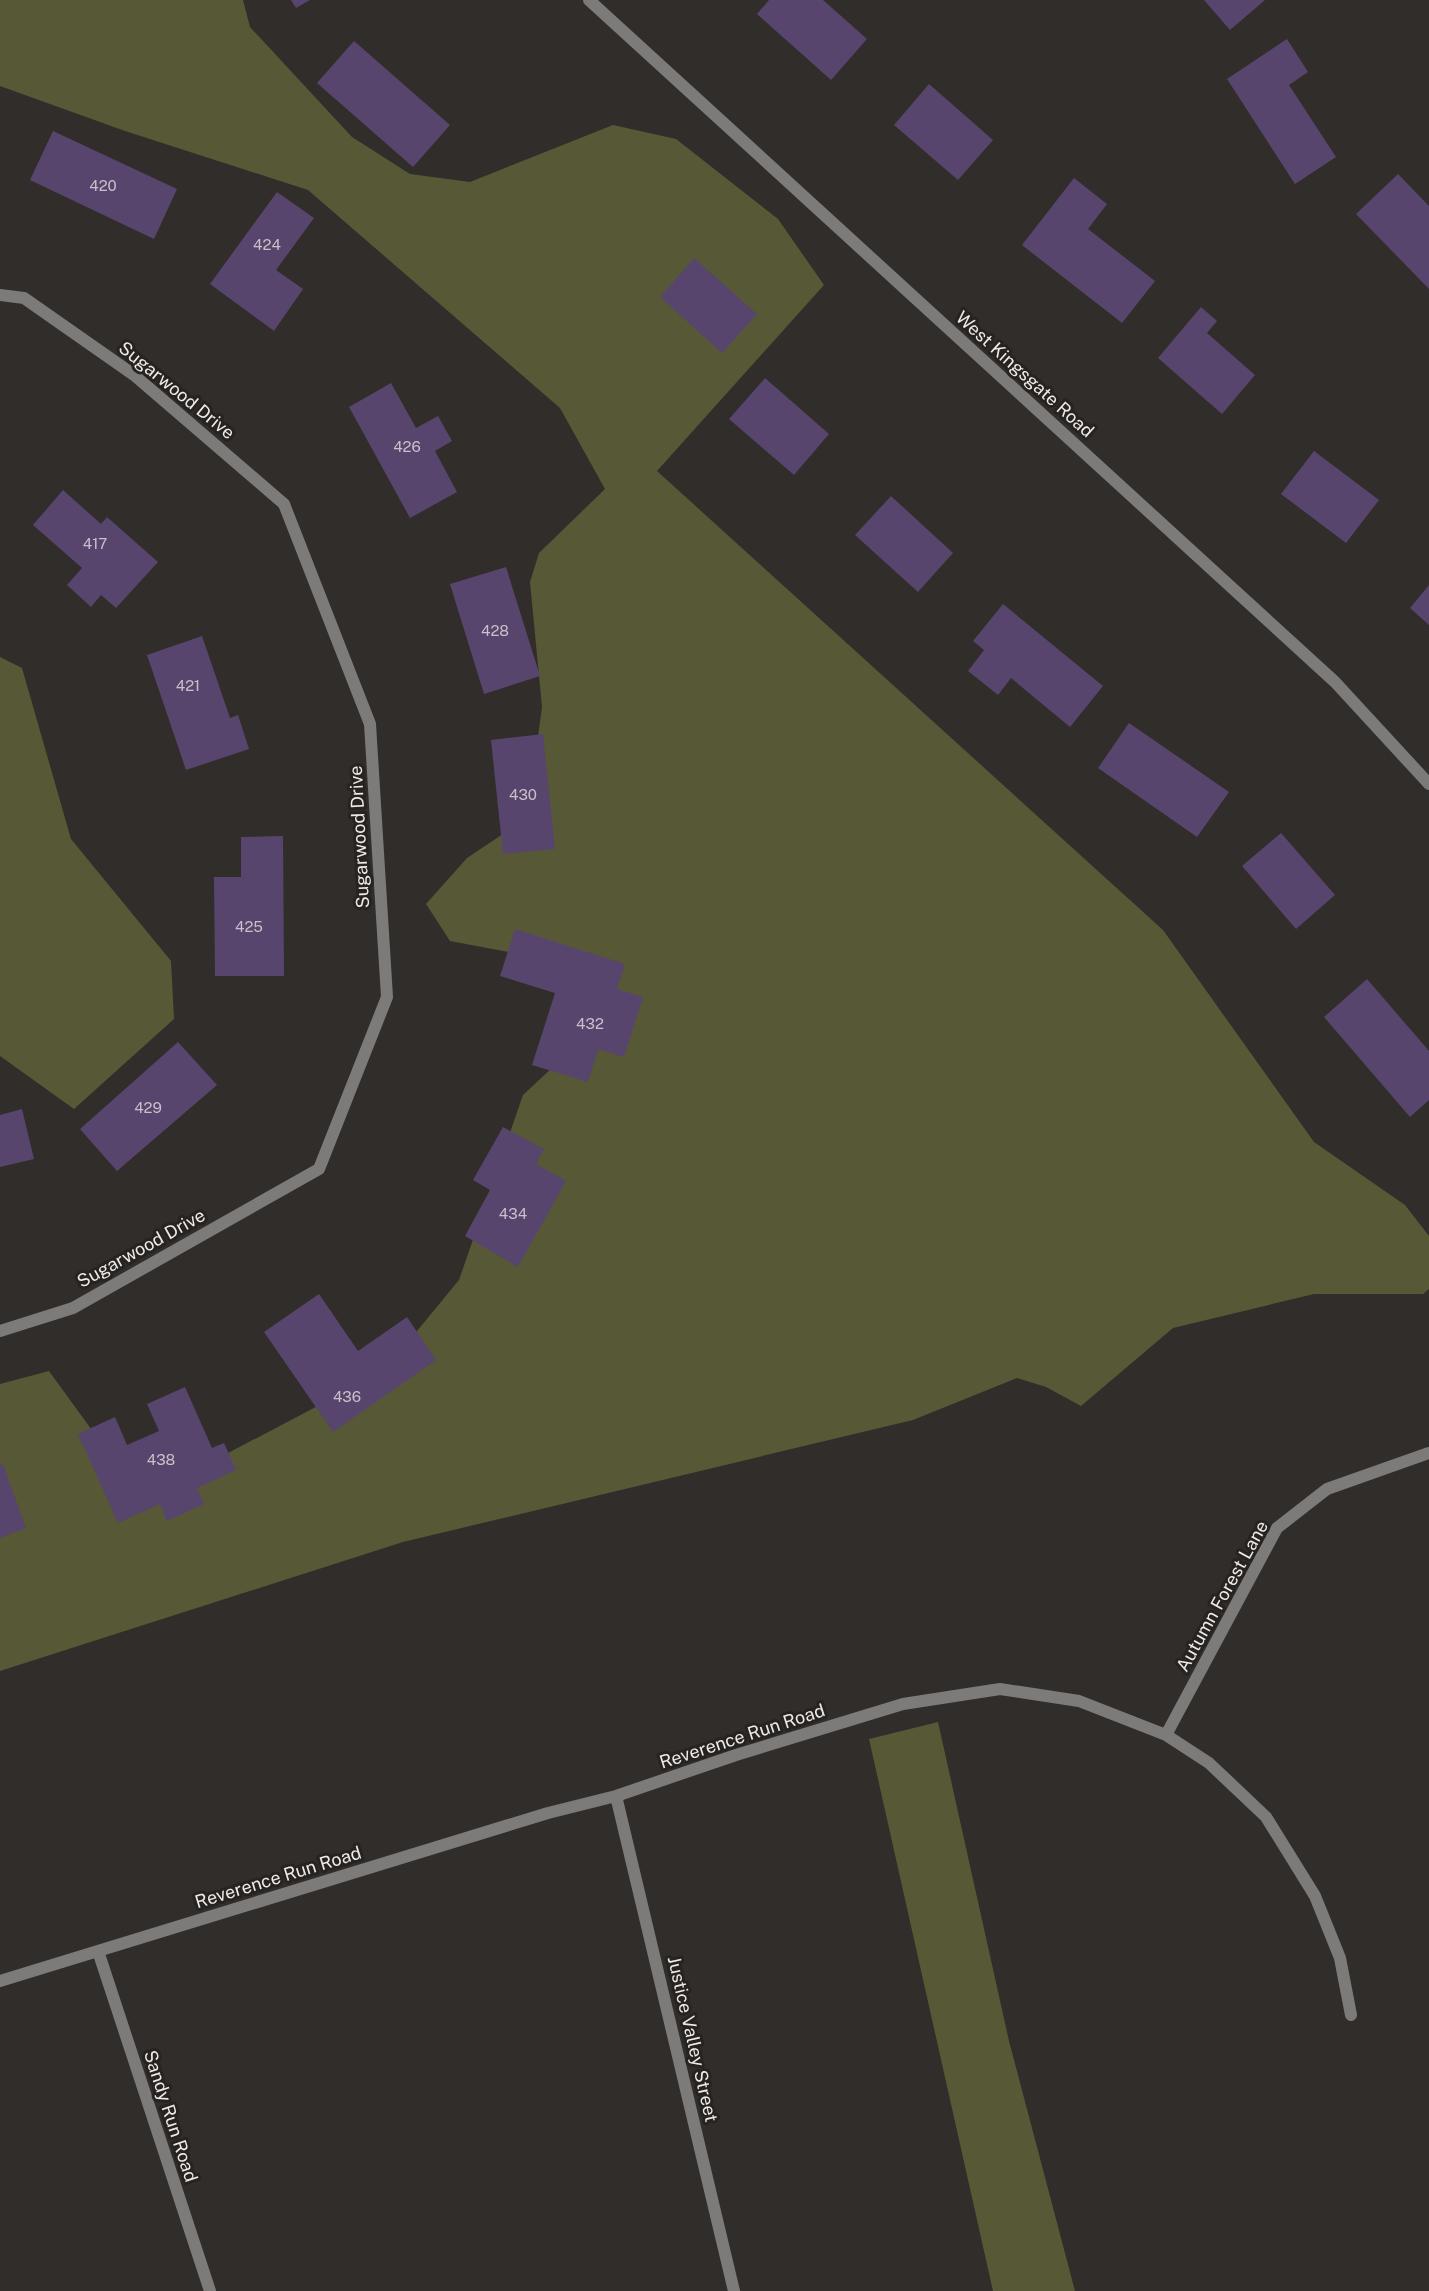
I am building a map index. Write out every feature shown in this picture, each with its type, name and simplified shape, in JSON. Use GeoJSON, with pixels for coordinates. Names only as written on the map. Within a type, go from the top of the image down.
{"type":"FeatureCollection","features":[{"type":"Feature","properties":{"kind":"street","name":"West Kingsgate Road"},"geometry":{"type":"LineString","coordinates":[[589,0],[1335,682],[1429,784]]}},
{"type":"Feature","properties":{"kind":"street","name":"Sugarwood Drive"},"geometry":{"type":"LineString","coordinates":[[0,295],[24,298],[134,375],[285,504],[370,724],[387,997],[319,1169],[73,1308],[0,1330]]}},
{"type":"Feature","properties":{"kind":"street","name":"Autumn Forest Lane"},"geometry":{"type":"LineString","coordinates":[[1166,1735],[1277,1528],[1327,1489],[1429,1454]]}},
{"type":"Feature","properties":{"kind":"street","name":"Reverence Run Road"},"geometry":{"type":"LineString","coordinates":[[0,1981],[548,1813],[616,1796],[735,1755],[903,1704],[999,1689],[1079,1701],[1166,1735],[1209,1763],[1266,1817],[1316,1896],[1340,1958],[1351,2015]]}},
{"type":"Feature","properties":{"kind":"street","name":"Justice Valley Street"},"geometry":{"type":"LineString","coordinates":[[616,1796],[734,2291]]}},
{"type":"Feature","properties":{"kind":"street","name":"Sandy Run Road"},"geometry":{"type":"LineString","coordinates":[[98,1951],[210,2291]]}},
{"type":"Feature","properties":{"kind":"green space"},"geometry":{"type":"Polygon","coordinates":[[[0,0],[243,0],[250,27],[352,137],[410,174],[470,182],[613,125],[676,139],[778,219],[824,285],[657,471],[1163,930],[1314,1142],[1405,1205],[1429,1236],[1429,1289],[1423,1294],[1314,1294],[1173,1328],[1081,1406],[1046,1387],[1017,1378],[913,1420],[403,1542],[0,1671],[0,1384],[49,1371],[126,1477],[173,1482],[384,1371],[459,1280],[523,1095],[585,1037],[561,962],[450,941],[426,904],[467,858],[527,818],[542,707],[530,582],[539,553],[605,489],[560,408],[308,190],[125,131],[0,86],[0,0]]]}},
{"type":"Feature","properties":{"kind":"green space"},"geometry":{"type":"Polygon","coordinates":[[[0,657],[22,668],[71,839],[171,961],[174,1019],[74,1109],[0,1056],[0,657]]]}},
{"type":"Feature","properties":{"kind":"green space"},"geometry":{"type":"Polygon","coordinates":[[[938,1722],[1009,2041],[1075,2291],[993,2291],[869,1739],[938,1722]]]}},
{"type":"Feature","properties":{"kind":"building"},"geometry":{"type":"Polygon","coordinates":[[[291,0],[310,0],[296,8],[291,0]]]}},
{"type":"Feature","properties":{"kind":"building"},"geometry":{"type":"Polygon","coordinates":[[[769,0],[823,0],[867,39],[831,80],[757,14],[769,0]]]}},
{"type":"Feature","properties":{"kind":"building"},"geometry":{"type":"Polygon","coordinates":[[[1204,0],[1265,0],[1230,30],[1204,0]]]}},
{"type":"Feature","properties":{"kind":"building"},"geometry":{"type":"Polygon","coordinates":[[[1287,39],[1308,72],[1289,85],[1336,157],[1295,184],[1227,79],[1287,39]]]}},
{"type":"Feature","properties":{"kind":"building"},"geometry":{"type":"Polygon","coordinates":[[[354,41],[450,125],[413,167],[317,83],[354,41]]]}},
{"type":"Feature","properties":{"kind":"building"},"geometry":{"type":"Polygon","coordinates":[[[929,84],[993,140],[958,180],[894,125],[929,84]]]}},
{"type":"Feature","properties":{"kind":"building"},"geometry":{"type":"Polygon","coordinates":[[[53,131],[177,189],[154,239],[30,180],[53,131]]]}},
{"type":"Feature","properties":{"kind":"building"},"geometry":{"type":"Polygon","coordinates":[[[1398,174],[1429,206],[1429,289],[1356,214],[1398,174]]]}},
{"type":"Feature","properties":{"kind":"building"},"geometry":{"type":"Polygon","coordinates":[[[1074,178],[1107,204],[1088,229],[1155,281],[1122,323],[1022,245],[1074,178]]]}},
{"type":"Feature","properties":{"kind":"building"},"geometry":{"type":"Polygon","coordinates":[[[277,192],[314,218],[276,270],[303,289],[274,331],[210,284],[277,192]]]}},
{"type":"Feature","properties":{"kind":"building"},"geometry":{"type":"Polygon","coordinates":[[[694,258],[757,314],[722,353],[660,297],[694,258]]]}},
{"type":"Feature","properties":{"kind":"building"},"geometry":{"type":"Polygon","coordinates":[[[1201,307],[1217,321],[1207,333],[1255,375],[1222,414],[1158,358],[1201,307]]]}},
{"type":"Feature","properties":{"kind":"building"},"geometry":{"type":"Polygon","coordinates":[[[765,378],[829,434],[794,475],[729,419],[765,378]]]}},
{"type":"Feature","properties":{"kind":"building"},"geometry":{"type":"Polygon","coordinates":[[[391,383],[416,428],[438,416],[452,441],[435,451],[457,492],[410,518],[349,407],[391,383]]]}},
{"type":"Feature","properties":{"kind":"building"},"geometry":{"type":"Polygon","coordinates":[[[1314,451],[1379,500],[1346,543],[1281,494],[1314,451]]]}},
{"type":"Feature","properties":{"kind":"building"},"geometry":{"type":"Polygon","coordinates":[[[63,490],[101,524],[107,517],[158,562],[116,608],[101,595],[91,607],[67,585],[82,568],[33,525],[63,490]]]}},
{"type":"Feature","properties":{"kind":"building"},"geometry":{"type":"Polygon","coordinates":[[[891,496],[953,553],[918,592],[855,535],[891,496]]]}},
{"type":"Feature","properties":{"kind":"building"},"geometry":{"type":"Polygon","coordinates":[[[506,567],[540,676],[484,694],[450,584],[506,567]]]}},
{"type":"Feature","properties":{"kind":"building"},"geometry":{"type":"Polygon","coordinates":[[[1429,585],[1429,625],[1410,608],[1429,585]]]}},
{"type":"Feature","properties":{"kind":"building"},"geometry":{"type":"Polygon","coordinates":[[[1003,604],[1103,686],[1070,727],[1011,678],[998,695],[968,671],[984,650],[973,641],[1003,604]]]}},
{"type":"Feature","properties":{"kind":"building"},"geometry":{"type":"Polygon","coordinates":[[[202,636],[230,718],[238,715],[249,749],[186,770],[147,655],[202,636]]]}},
{"type":"Feature","properties":{"kind":"building"},"geometry":{"type":"Polygon","coordinates":[[[1129,723],[1229,792],[1197,837],[1098,768],[1129,723]]]}},
{"type":"Feature","properties":{"kind":"building"},"geometry":{"type":"Polygon","coordinates":[[[543,734],[555,849],[503,854],[491,740],[543,734]]]}},
{"type":"Feature","properties":{"kind":"building"},"geometry":{"type":"Polygon","coordinates":[[[1281,833],[1335,895],[1296,929],[1242,866],[1281,833]]]}},
{"type":"Feature","properties":{"kind":"building"},"geometry":{"type":"Polygon","coordinates":[[[283,836],[284,976],[215,976],[214,877],[241,877],[241,837],[283,836]]]}},
{"type":"Feature","properties":{"kind":"building"},"geometry":{"type":"Polygon","coordinates":[[[515,929],[625,964],[617,989],[643,997],[624,1057],[598,1049],[588,1082],[532,1065],[555,993],[500,976],[515,929]]]}},
{"type":"Feature","properties":{"kind":"building"},"geometry":{"type":"Polygon","coordinates":[[[1367,979],[1429,1051],[1429,1100],[1410,1117],[1324,1017],[1367,979]]]}},
{"type":"Feature","properties":{"kind":"building"},"geometry":{"type":"Polygon","coordinates":[[[178,1042],[217,1085],[117,1171],[80,1129],[178,1042]]]}},
{"type":"Feature","properties":{"kind":"building"},"geometry":{"type":"Polygon","coordinates":[[[22,1109],[34,1159],[0,1167],[0,1115],[22,1109]]]}},
{"type":"Feature","properties":{"kind":"building"},"geometry":{"type":"Polygon","coordinates":[[[503,1127],[544,1149],[536,1164],[566,1181],[518,1267],[465,1236],[490,1190],[473,1180],[503,1127]]]}},
{"type":"Feature","properties":{"kind":"building"},"geometry":{"type":"Polygon","coordinates":[[[319,1294],[358,1351],[407,1317],[436,1360],[333,1432],[264,1332],[319,1294]]]}},
{"type":"Feature","properties":{"kind":"building"},"geometry":{"type":"Polygon","coordinates":[[[185,1387],[212,1448],[224,1443],[236,1470],[197,1488],[204,1504],[167,1521],[160,1504],[118,1523],[78,1434],[115,1417],[127,1445],[159,1431],[147,1404],[185,1387]]]}},
{"type":"Feature","properties":{"kind":"building"},"geometry":{"type":"Polygon","coordinates":[[[3,1464],[26,1528],[0,1538],[0,1465],[3,1464]]]}}]}
